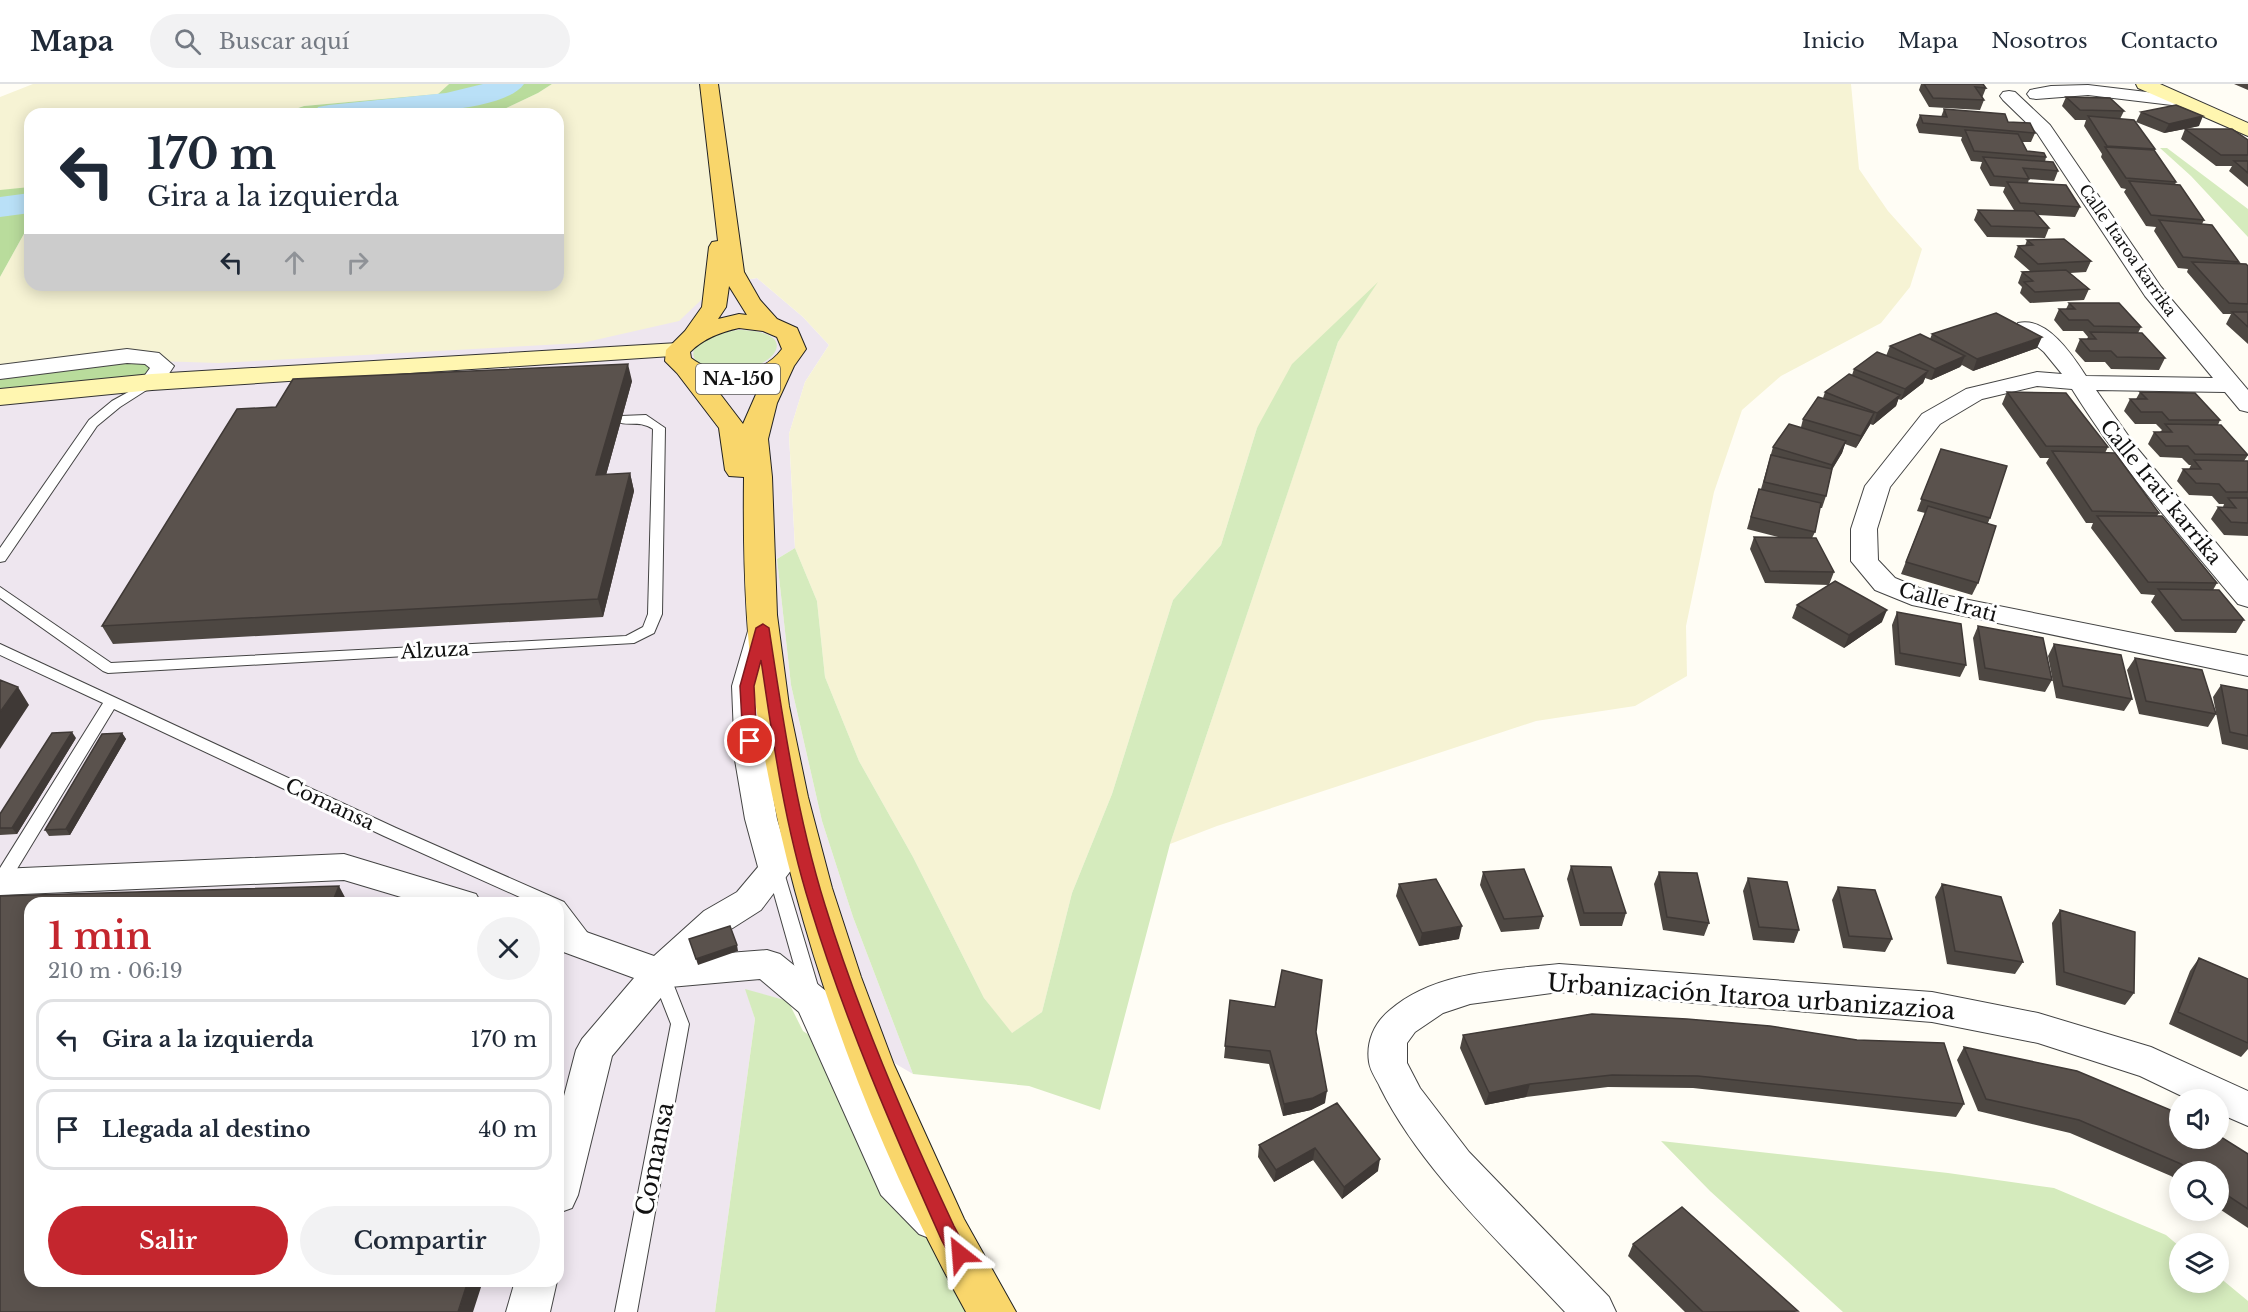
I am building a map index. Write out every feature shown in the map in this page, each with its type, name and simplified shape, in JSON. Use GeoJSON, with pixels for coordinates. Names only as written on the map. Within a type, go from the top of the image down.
{"type":"FeatureCollection","features":[{"type":"Feature","properties":{"kind":"main road"},"geometry":{"type":"LineString","coordinates":[[709,84],[733,272],[750,303],[768,324]]}},
{"type":"Feature","properties":{"kind":"main road"},"geometry":{"type":"LineString","coordinates":[[721,177],[719,274],[714,307],[688,352],[732,427],[758,560]]}},
{"type":"Feature","properties":{"kind":"main road","name":"NA-150"},"geometry":{"type":"LineString","coordinates":[[739,321],[768,324],[788,333],[794,349],[783,363],[760,375],[735,380],[710,379],[688,352],[712,327],[739,321]]}},
{"type":"Feature","properties":{"kind":"main road"},"geometry":{"type":"LineString","coordinates":[[783,363],[755,430],[758,478],[758,560],[763,628],[784,770],[817,904],[882,1084],[948,1235],[993,1312]]}},
{"type":"Feature","properties":{"kind":"street"},"geometry":{"type":"LineString","coordinates":[[2020,89],[2087,84]]}},
{"type":"Feature","properties":{"kind":"street"},"geometry":{"type":"LineString","coordinates":[[2145,84],[2180,92],[2248,117]]}},
{"type":"Feature","properties":{"kind":"street"},"geometry":{"type":"LineString","coordinates":[[2020,89],[2180,92],[2248,130]]}},
{"type":"Feature","properties":{"kind":"street","name":"Calle Itaroa karrika"},"geometry":{"type":"LineString","coordinates":[[2020,89],[2044,129],[2153,291],[2248,405]]}},
{"type":"Feature","properties":{"kind":"street"},"geometry":{"type":"LineString","coordinates":[[2026,328],[2048,340],[2078,383]]}},
{"type":"Feature","properties":{"kind":"street"},"geometry":{"type":"LineString","coordinates":[[0,397],[152,382],[688,352]]}},
{"type":"Feature","properties":{"kind":"street"},"geometry":{"type":"LineString","coordinates":[[0,372],[127,356],[151,358],[162,366],[152,382]]}},
{"type":"Feature","properties":{"kind":"street","name":"Calle Irati"},"geometry":{"type":"LineString","coordinates":[[2230,385],[2078,383],[2037,379],[1974,394],[1931,419],[1878,486],[1864,529],[1865,561],[1885,585],[1922,599],[2248,666]]}},
{"type":"Feature","properties":{"kind":"street","name":"Calle Irati karrika"},"geometry":{"type":"LineString","coordinates":[[2078,383],[2093,408],[2167,503],[2248,598]]}},
{"type":"Feature","properties":{"kind":"street"},"geometry":{"type":"LineString","coordinates":[[564,1171],[595,1050],[660,973],[716,921],[749,901],[775,869],[761,819],[751,760],[748,707],[747,686],[763,628]]}},
{"type":"Feature","properties":{"kind":"street"},"geometry":{"type":"LineString","coordinates":[[0,882],[344,867],[444,897]]}},
{"type":"Feature","properties":{"kind":"street"},"geometry":{"type":"LineString","coordinates":[[573,941],[660,973],[767,964],[813,1002],[895,1182],[948,1235]]}},
{"type":"Feature","properties":{"kind":"street","name":"Urbanización Itaroa urbanizazioa"},"geometry":{"type":"LineString","coordinates":[[1594,1312],[1455,1165],[1406,1100],[1388,1064],[1388,1039],[1402,1021],[1430,1002],[1470,989],[1559,978],[1932,1007],[2038,1028],[2151,1064],[2248,1109]]}},
{"type":"Feature","properties":{"kind":"street"},"geometry":{"type":"LineString","coordinates":[[528,1312],[534,1287]]}},
{"type":"Feature","properties":{"kind":"lane"},"geometry":{"type":"LineString","coordinates":[[0,558],[93,423],[116,404],[152,382]]}},
{"type":"Feature","properties":{"kind":"lane","name":"Alzuza"},"geometry":{"type":"LineString","coordinates":[[0,591],[108,668],[629,640],[649,630],[655,614],[659,428],[646,419],[621,420]]}},
{"type":"Feature","properties":{"kind":"lane","name":"Comansa"},"geometry":{"type":"LineString","coordinates":[[0,649],[390,832],[536,897]]}},
{"type":"Feature","properties":{"kind":"lane"},"geometry":{"type":"LineString","coordinates":[[0,882],[111,702]]}},
{"type":"Feature","properties":{"kind":"lane"},"geometry":{"type":"LineString","coordinates":[[775,869],[813,1002]]}},
{"type":"Feature","properties":{"kind":"lane"},"geometry":{"type":"LineString","coordinates":[[564,921],[573,941]]}},
{"type":"Feature","properties":{"kind":"lane","name":"Comansa"},"geometry":{"type":"LineString","coordinates":[[626,1312],[680,1024],[660,973]]}},
{"type":"Feature","properties":{"kind":"shaded area"},"geometry":{"type":"Polygon","coordinates":[[[33,84],[449,84],[438,94],[298,108],[24,108],[24,189],[0,191],[0,97],[33,84]]]}},
{"type":"Feature","properties":{"kind":"shaded area"},"geometry":{"type":"Polygon","coordinates":[[[552,84],[1851,84],[1859,169],[1888,211],[1922,249],[1910,287],[1881,323],[1781,376],[1742,410],[1714,492],[1686,626],[1687,676],[1635,706],[1536,721],[1217,826],[1170,844],[1338,342],[1376,284],[1257,428],[1221,545],[1173,600],[1112,794],[1072,893],[1042,1012],[1011,1034],[984,998],[913,857],[859,761],[825,677],[817,601],[795,548],[789,434],[805,382],[829,345],[803,317],[757,278],[717,285],[679,321],[582,343],[219,363],[92,359],[0,372],[0,277],[24,234],[24,291],[564,291],[564,108],[507,108],[552,84]]]}},
{"type":"Feature","properties":{"kind":"shaded area"},"geometry":{"type":"Polygon","coordinates":[[[757,278],[803,317],[829,345],[805,382],[789,434],[795,548],[777,559],[791,685],[822,821],[853,917],[913,1074],[788,1001],[746,990],[755,1019],[715,1312],[0,1312],[0,396],[151,358],[757,278]]]}},
{"type":"Feature","properties":{"kind":"green space"},"geometry":{"type":"Polygon","coordinates":[[[449,84],[552,84],[507,108],[298,108],[304,106],[438,94],[449,84]]]}},
{"type":"Feature","properties":{"kind":"green space"},"geometry":{"type":"Polygon","coordinates":[[[2160,148],[2167,148],[2248,209],[2248,237],[2191,176],[2160,148]]]}},
{"type":"Feature","properties":{"kind":"green space"},"geometry":{"type":"Polygon","coordinates":[[[24,188],[24,234],[0,277],[0,190],[24,188]]]}},
{"type":"Feature","properties":{"kind":"green space"},"geometry":{"type":"Polygon","coordinates":[[[1378,282],[1338,342],[1170,844],[1100,1110],[1029,1086],[913,1074],[853,917],[822,821],[791,685],[777,559],[795,548],[817,601],[825,677],[859,761],[913,857],[984,998],[1012,1033],[1042,1012],[1072,893],[1112,794],[1173,600],[1221,545],[1257,428],[1292,364],[1378,282]]]}},
{"type":"Feature","properties":{"kind":"green space"},"geometry":{"type":"Polygon","coordinates":[[[737,330],[759,332],[772,337],[777,344],[775,352],[767,360],[754,367],[738,371],[710,369],[696,361],[693,354],[700,343],[716,335],[737,330]]]}},
{"type":"Feature","properties":{"kind":"green space"},"geometry":{"type":"Polygon","coordinates":[[[151,358],[152,382],[0,397],[0,372],[151,358]]]}},
{"type":"Feature","properties":{"kind":"green space"},"geometry":{"type":"Polygon","coordinates":[[[745,989],[788,1001],[803,1031],[882,1084],[1015,1312],[715,1312],[755,1019],[745,989]]]}},
{"type":"Feature","properties":{"kind":"green space"},"geometry":{"type":"Polygon","coordinates":[[[1661,1141],[1948,1173],[2054,1188],[2169,1238],[2169,1293],[2229,1293],[2229,1285],[2248,1301],[2248,1312],[1843,1312],[1710,1191],[1661,1141]]]}},
{"type":"Feature","properties":{"kind":"building"},"geometry":{"type":"Polygon","coordinates":[[[1924,84],[1983,84],[1986,88],[1975,87],[1984,100],[1933,98],[1924,84]]]}},
{"type":"Feature","properties":{"kind":"building"},"geometry":{"type":"Polygon","coordinates":[[[2066,97],[2110,98],[2124,111],[2080,110],[2066,97]]]}},
{"type":"Feature","properties":{"kind":"building"},"geometry":{"type":"Polygon","coordinates":[[[2176,105],[2203,116],[2169,124],[2141,112],[2176,105]]]}},
{"type":"Feature","properties":{"kind":"building"},"geometry":{"type":"Polygon","coordinates":[[[1944,109],[2005,114],[2008,122],[2030,123],[2035,133],[1923,123],[1920,115],[1947,117],[1944,109]]]}},
{"type":"Feature","properties":{"kind":"building"},"geometry":{"type":"Polygon","coordinates":[[[2088,116],[2134,120],[2155,149],[2107,146],[2088,116]]]}},
{"type":"Feature","properties":{"kind":"building"},"geometry":{"type":"Polygon","coordinates":[[[2185,129],[2232,129],[2248,140],[2248,155],[2221,155],[2185,129]]]}},
{"type":"Feature","properties":{"kind":"building"},"geometry":{"type":"Polygon","coordinates":[[[1965,130],[2018,134],[2027,151],[2044,153],[2046,157],[1974,151],[1965,130]]]}},
{"type":"Feature","properties":{"kind":"building"},"geometry":{"type":"Polygon","coordinates":[[[2105,147],[2154,150],[2176,182],[2126,178],[2105,147]]]}},
{"type":"Feature","properties":{"kind":"building"},"geometry":{"type":"Polygon","coordinates":[[[1983,157],[2053,162],[2058,171],[2023,168],[2029,179],[1994,176],[1983,157]]]}},
{"type":"Feature","properties":{"kind":"building"},"geometry":{"type":"Polygon","coordinates":[[[2234,161],[2248,161],[2248,173],[2234,161]]]}},
{"type":"Feature","properties":{"kind":"building"},"geometry":{"type":"Polygon","coordinates":[[[2129,181],[2180,185],[2204,220],[2151,215],[2129,181]]]}},
{"type":"Feature","properties":{"kind":"building"},"geometry":{"type":"Polygon","coordinates":[[[2007,182],[2066,185],[2080,207],[2020,203],[2007,182]]]}},
{"type":"Feature","properties":{"kind":"building"},"geometry":{"type":"Polygon","coordinates":[[[1978,210],[2034,211],[2049,228],[1991,226],[1978,210]]]}},
{"type":"Feature","properties":{"kind":"building"},"geometry":{"type":"Polygon","coordinates":[[[2159,220],[2212,225],[2239,262],[2183,257],[2159,220]]]}},
{"type":"Feature","properties":{"kind":"building"},"geometry":{"type":"Polygon","coordinates":[[[2064,239],[2091,261],[2038,264],[2018,246],[2033,245],[2027,240],[2064,239]]]}},
{"type":"Feature","properties":{"kind":"building"},"geometry":{"type":"Polygon","coordinates":[[[2192,262],[2246,264],[2248,266],[2248,304],[2229,303],[2192,262]]]}},
{"type":"Feature","properties":{"kind":"building"},"geometry":{"type":"Polygon","coordinates":[[[2066,270],[2089,289],[2035,292],[2024,282],[2033,281],[2022,272],[2066,270]]]}},
{"type":"Feature","properties":{"kind":"building"},"geometry":{"type":"Polygon","coordinates":[[[2069,303],[2119,303],[2141,327],[2094,326],[2088,320],[2069,320],[2059,309],[2075,309],[2069,303]]]}},
{"type":"Feature","properties":{"kind":"building"},"geometry":{"type":"Polygon","coordinates":[[[2232,312],[2248,312],[2248,327],[2232,312]]]}},
{"type":"Feature","properties":{"kind":"building"},"geometry":{"type":"Polygon","coordinates":[[[1996,313],[2042,337],[1977,359],[1932,334],[1996,313]]]}},
{"type":"Feature","properties":{"kind":"building"},"geometry":{"type":"Polygon","coordinates":[[[2090,332],[2142,333],[2165,358],[2117,357],[2111,351],[2090,351],[2080,339],[2096,339],[2090,332]]]}},
{"type":"Feature","properties":{"kind":"building"},"geometry":{"type":"Polygon","coordinates":[[[1920,334],[1965,356],[1935,369],[1890,346],[1920,334]]]}},
{"type":"Feature","properties":{"kind":"building"},"geometry":{"type":"Polygon","coordinates":[[[1877,352],[1928,371],[1905,389],[1854,369],[1877,352]]]}},
{"type":"Feature","properties":{"kind":"building"},"geometry":{"type":"Polygon","coordinates":[[[628,364],[596,475],[630,473],[598,599],[102,626],[237,409],[276,407],[293,379],[628,364]]]}},
{"type":"Feature","properties":{"kind":"building"},"geometry":{"type":"Polygon","coordinates":[[[1849,374],[1900,395],[1877,413],[1825,392],[1849,374]]]}},
{"type":"Feature","properties":{"kind":"building"},"geometry":{"type":"Polygon","coordinates":[[[2007,392],[2066,393],[2108,447],[2046,446],[2007,392]]]}},
{"type":"Feature","properties":{"kind":"building"},"geometry":{"type":"Polygon","coordinates":[[[2140,392],[2195,393],[2220,420],[2169,420],[2162,412],[2141,412],[2130,399],[2147,399],[2140,392]]]}},
{"type":"Feature","properties":{"kind":"building"},"geometry":{"type":"Polygon","coordinates":[[[1818,397],[1874,413],[1861,436],[1803,419],[1818,397]]]}},
{"type":"Feature","properties":{"kind":"building"},"geometry":{"type":"Polygon","coordinates":[[[1789,424],[1846,441],[1832,465],[1773,447],[1789,424]]]}},
{"type":"Feature","properties":{"kind":"building"},"geometry":{"type":"Polygon","coordinates":[[[2165,424],[2221,425],[2248,455],[2195,454],[2188,446],[2166,446],[2154,432],[2172,432],[2165,424]]]}},
{"type":"Feature","properties":{"kind":"building"},"geometry":{"type":"Polygon","coordinates":[[[1941,449],[2007,466],[1990,518],[1921,499],[1941,449]]]}},
{"type":"Feature","properties":{"kind":"building"},"geometry":{"type":"Polygon","coordinates":[[[2052,451],[2115,453],[2159,513],[2092,511],[2052,451]]]}},
{"type":"Feature","properties":{"kind":"building"},"geometry":{"type":"Polygon","coordinates":[[[1771,455],[1832,469],[1826,496],[1764,482],[1771,455]]]}},
{"type":"Feature","properties":{"kind":"building"},"geometry":{"type":"Polygon","coordinates":[[[2194,460],[2248,461],[2248,492],[2226,492],[2219,484],[2196,483],[2183,469],[2201,469],[2194,460]]]}},
{"type":"Feature","properties":{"kind":"building"},"geometry":{"type":"Polygon","coordinates":[[[1759,489],[1821,503],[1815,532],[1751,517],[1759,489]]]}},
{"type":"Feature","properties":{"kind":"building"},"geometry":{"type":"Polygon","coordinates":[[[2228,498],[2248,498],[2248,523],[2231,522],[2218,507],[2236,508],[2228,498]]]}},
{"type":"Feature","properties":{"kind":"building"},"geometry":{"type":"Polygon","coordinates":[[[1928,506],[1996,526],[1978,583],[1906,562],[1928,506]]]}},
{"type":"Feature","properties":{"kind":"building"},"geometry":{"type":"Polygon","coordinates":[[[2097,516],[2162,516],[2217,583],[2148,582],[2097,516]]]}},
{"type":"Feature","properties":{"kind":"building"},"geometry":{"type":"Polygon","coordinates":[[[1754,537],[1816,538],[1834,572],[1770,571],[1754,537]]]}},
{"type":"Feature","properties":{"kind":"building"},"geometry":{"type":"Polygon","coordinates":[[[1835,581],[1887,610],[1849,635],[1797,605],[1835,581]]]}},
{"type":"Feature","properties":{"kind":"building"},"geometry":{"type":"Polygon","coordinates":[[[2158,589],[2219,590],[2244,620],[2182,620],[2158,589]]]}},
{"type":"Feature","properties":{"kind":"building"},"geometry":{"type":"Polygon","coordinates":[[[1897,612],[1961,624],[1966,665],[1900,653],[1897,612]]]}},
{"type":"Feature","properties":{"kind":"building"},"geometry":{"type":"Polygon","coordinates":[[[1978,626],[2043,638],[2052,680],[1985,668],[1978,626]]]}},
{"type":"Feature","properties":{"kind":"building"},"geometry":{"type":"Polygon","coordinates":[[[2054,644],[2121,655],[2132,699],[2063,686],[2054,644]]]}},
{"type":"Feature","properties":{"kind":"building"},"geometry":{"type":"Polygon","coordinates":[[[2135,658],[2202,670],[2216,714],[2146,701],[2135,658]]]}},
{"type":"Feature","properties":{"kind":"building"},"geometry":{"type":"Polygon","coordinates":[[[0,680],[18,687],[0,712],[0,680]]]}},
{"type":"Feature","properties":{"kind":"building"},"geometry":{"type":"Polygon","coordinates":[[[2221,685],[2248,690],[2248,736],[2230,732],[2221,685]]]}},
{"type":"Feature","properties":{"kind":"building"},"geometry":{"type":"Polygon","coordinates":[[[72,732],[12,828],[0,828],[0,814],[52,733],[72,732]]]}},
{"type":"Feature","properties":{"kind":"building"},"geometry":{"type":"Polygon","coordinates":[[[122,733],[66,829],[45,830],[102,734],[122,733]]]}},
{"type":"Feature","properties":{"kind":"building"},"geometry":{"type":"Polygon","coordinates":[[[1571,866],[1611,867],[1626,913],[1584,913],[1571,866]]]}},
{"type":"Feature","properties":{"kind":"building"},"geometry":{"type":"Polygon","coordinates":[[[1524,869],[1543,916],[1504,919],[1483,872],[1524,869]]]}},
{"type":"Feature","properties":{"kind":"building"},"geometry":{"type":"Polygon","coordinates":[[[1659,872],[1697,873],[1709,923],[1667,917],[1659,872]]]}},
{"type":"Feature","properties":{"kind":"building"},"geometry":{"type":"Polygon","coordinates":[[[1748,878],[1787,882],[1799,930],[1759,927],[1748,878]]]}},
{"type":"Feature","properties":{"kind":"building"},"geometry":{"type":"Polygon","coordinates":[[[1436,879],[1462,926],[1422,933],[1399,884],[1436,879]]]}},
{"type":"Feature","properties":{"kind":"building"},"geometry":{"type":"Polygon","coordinates":[[[1942,884],[2001,897],[2023,962],[1955,951],[1942,884]]]}},
{"type":"Feature","properties":{"kind":"building"},"geometry":{"type":"Polygon","coordinates":[[[339,886],[334,897],[24,897],[24,1287],[466,1287],[458,1312],[0,1312],[0,896],[339,886]]]}},
{"type":"Feature","properties":{"kind":"building"},"geometry":{"type":"Polygon","coordinates":[[[1838,887],[1875,890],[1892,939],[1849,936],[1838,887]]]}},
{"type":"Feature","properties":{"kind":"building"},"geometry":{"type":"Polygon","coordinates":[[[2060,910],[2135,932],[2134,993],[2064,972],[2060,910]]]}},
{"type":"Feature","properties":{"kind":"building"},"geometry":{"type":"Polygon","coordinates":[[[730,926],[737,945],[696,959],[689,939],[730,926]]]}},
{"type":"Feature","properties":{"kind":"building"},"geometry":{"type":"Polygon","coordinates":[[[2199,958],[2248,979],[2248,1043],[2178,1012],[2199,958]]]}},
{"type":"Feature","properties":{"kind":"building"},"geometry":{"type":"Polygon","coordinates":[[[1282,970],[1322,980],[1316,1032],[1327,1091],[1313,1098],[1284,1104],[1270,1051],[1225,1046],[1230,1000],[1275,1007],[1282,970]]]}},
{"type":"Feature","properties":{"kind":"building"},"geometry":{"type":"Polygon","coordinates":[[[1592,1014],[1770,1026],[1857,1040],[1944,1043],[1964,1104],[1698,1076],[1612,1075],[1530,1084],[1489,1093],[1463,1035],[1592,1014]]]}},
{"type":"Feature","properties":{"kind":"building"},"geometry":{"type":"Polygon","coordinates":[[[1964,1047],[2077,1071],[2169,1109],[2169,1149],[2229,1149],[2229,1142],[2248,1154],[2248,1209],[2229,1196],[2229,1161],[2174,1161],[2079,1120],[1986,1099],[1964,1047]]]}},
{"type":"Feature","properties":{"kind":"building"},"geometry":{"type":"Polygon","coordinates":[[[1337,1103],[1380,1159],[1344,1187],[1315,1148],[1276,1170],[1259,1145],[1337,1103]]]}},
{"type":"Feature","properties":{"kind":"building"},"geometry":{"type":"Polygon","coordinates":[[[1682,1207],[1798,1311],[1703,1312],[1633,1244],[1682,1207]]]}},
{"type":"Feature","properties":{"kind":"waterway"},"geometry":{"type":"LineString","coordinates":[[386,108],[469,98],[509,84]]}},
{"type":"Feature","properties":{"kind":"waterway"},"geometry":{"type":"LineString","coordinates":[[0,207],[24,204]]}},
{"type":"Feature","properties":{"kind":"route"},"geometry":{"type":"LineString","coordinates":[[750,741],[747,686],[763,628],[784,770],[817,904],[882,1084],[948,1235],[960,1254]]}}]}
